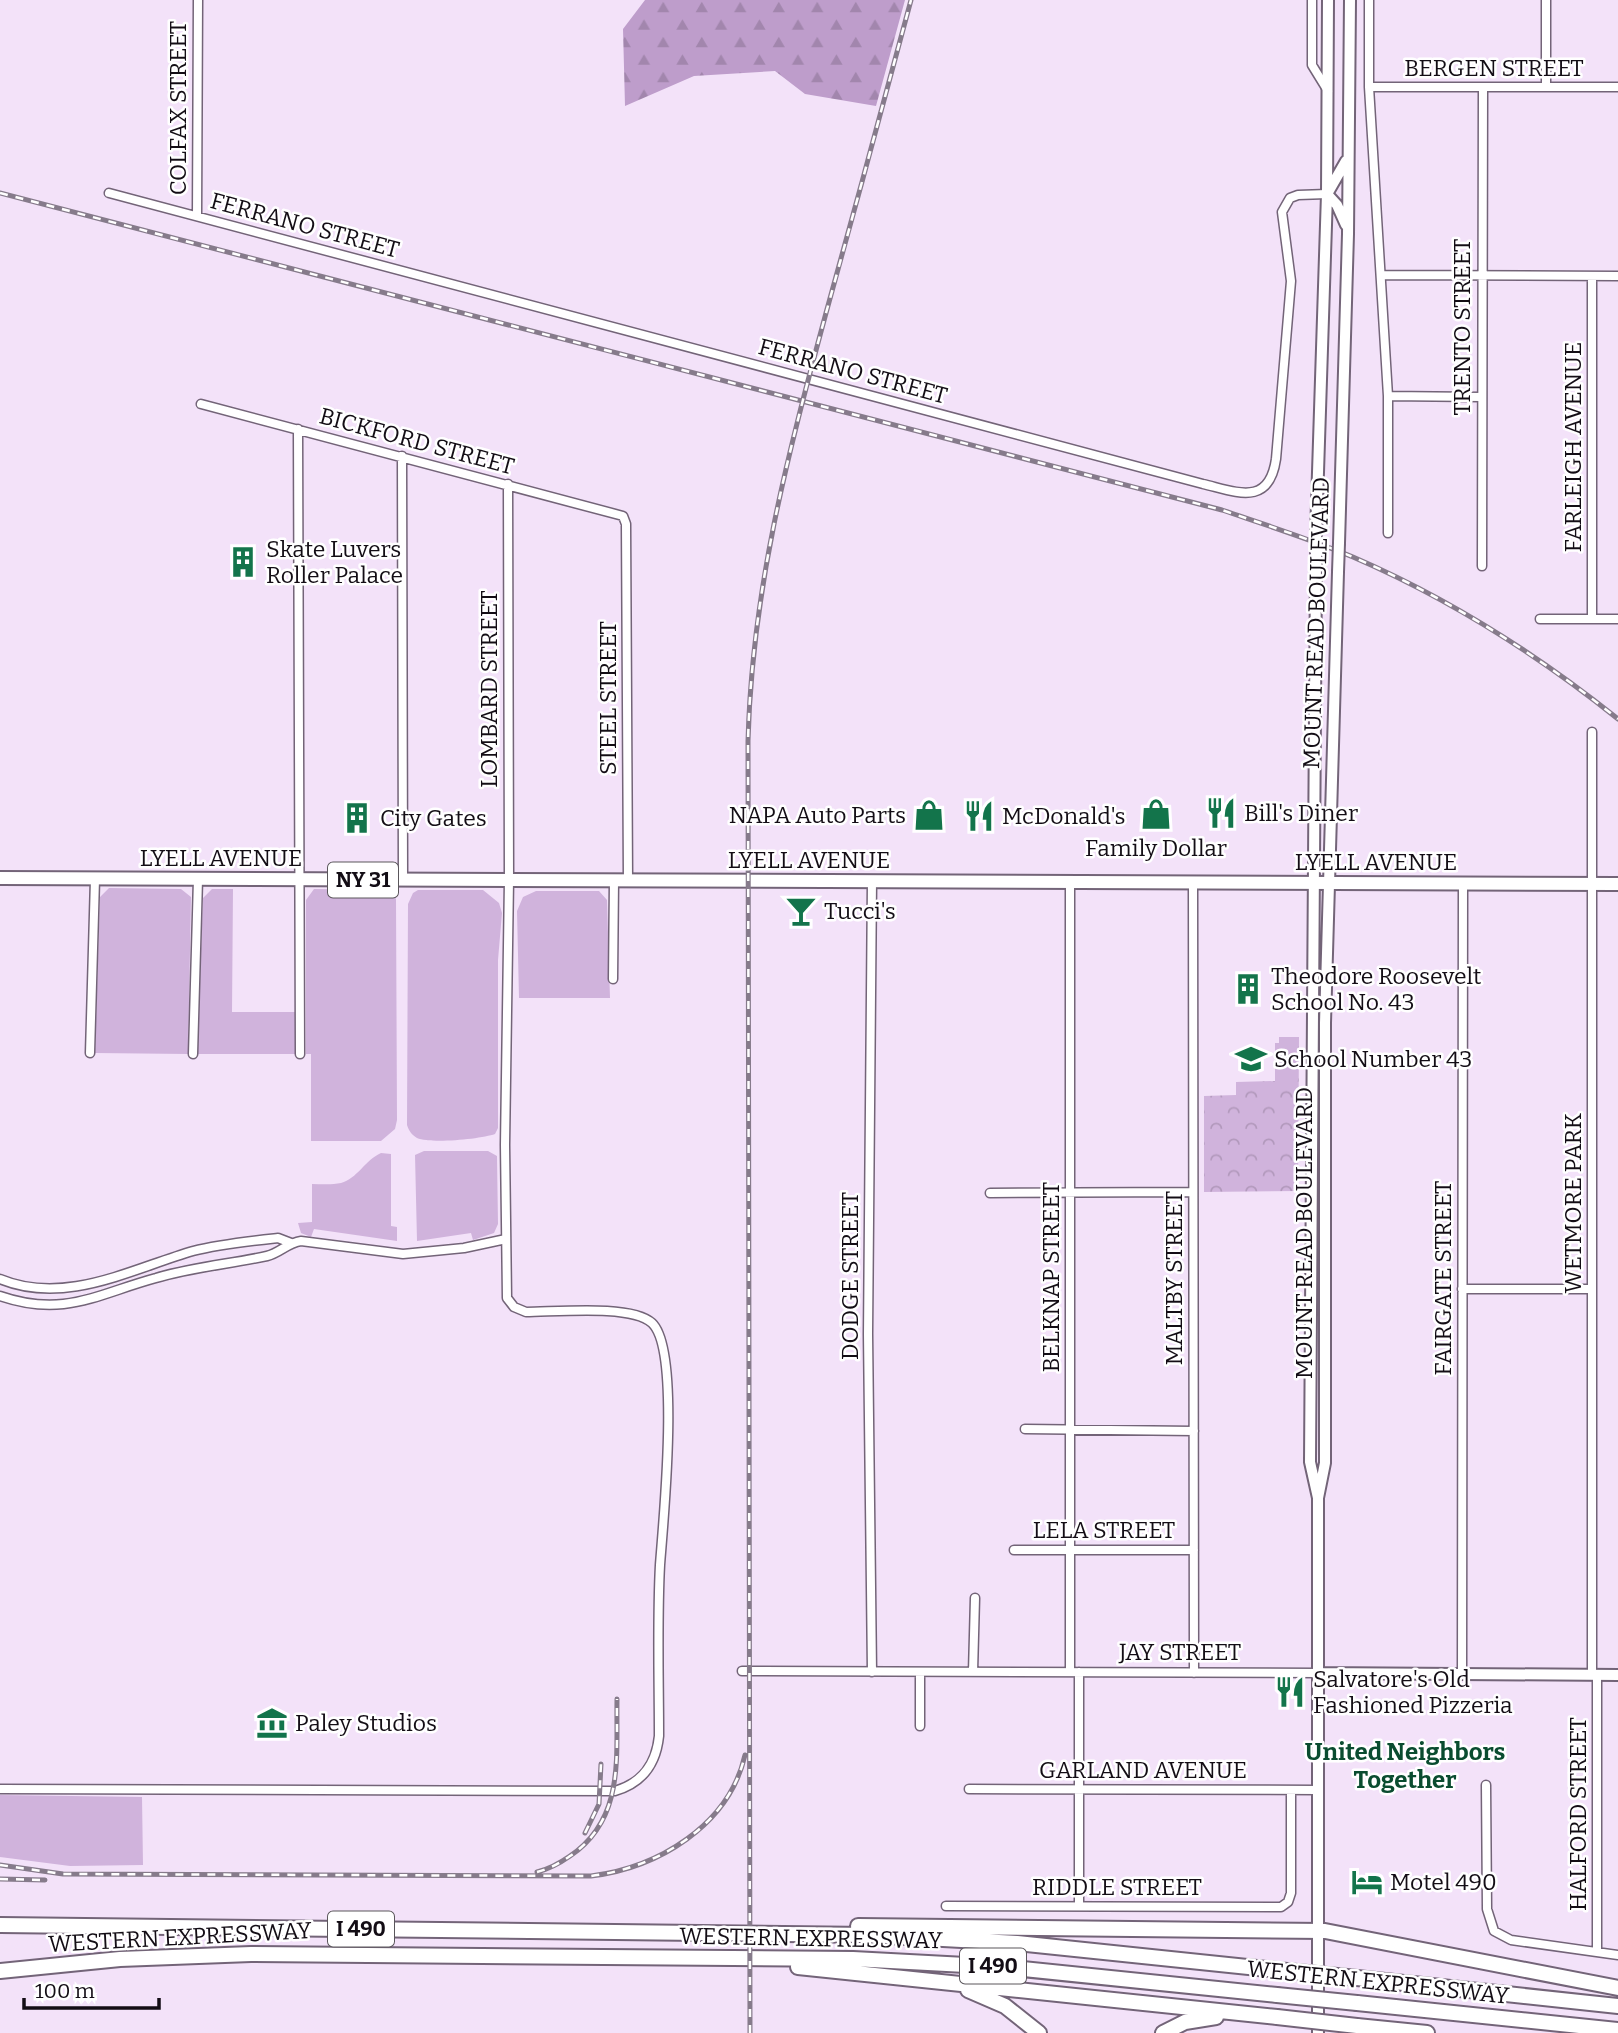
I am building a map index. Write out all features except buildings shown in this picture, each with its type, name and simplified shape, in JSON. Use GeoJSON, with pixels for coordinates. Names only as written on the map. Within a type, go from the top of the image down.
{"type":"FeatureCollection","features":[{"type":"Feature","properties":{"kind":"highway","name":"WESTERN EXPRESSWAY"},"geometry":{"type":"LineString","coordinates":[[0,1925],[723,1933],[976,1940],[1618,2006]]}},
{"type":"Feature","properties":{"kind":"highway"},"geometry":{"type":"LineString","coordinates":[[723,1933],[886,1925],[1318,1931],[1618,1988]]}},
{"type":"Feature","properties":{"kind":"highway","name":"WESTERN EXPRESSWAY"},"geometry":{"type":"LineString","coordinates":[[0,1971],[112,1960],[251,1954],[954,1963],[1618,2030]]}},
{"type":"Feature","properties":{"kind":"highway"},"geometry":{"type":"LineString","coordinates":[[707,1958],[1427,2033]]}},
{"type":"Feature","properties":{"kind":"highway"},"geometry":{"type":"LineString","coordinates":[[919,1979],[995,2000],[1019,2015],[1039,2033]]}},
{"type":"Feature","properties":{"kind":"highway"},"geometry":{"type":"LineString","coordinates":[[1163,2033],[1180,2024],[1202,2018],[1277,2017]]}},
{"type":"Feature","properties":{"kind":"highway"},"geometry":{"type":"LineString","coordinates":[[1357,2026],[1397,2033]]}},
{"type":"Feature","properties":{"kind":"main road","name":"MOUNT READ BOULEVARD"},"geometry":{"type":"LineString","coordinates":[[1318,1499],[1310,1462],[1312,883],[1315,563],[1327,194],[1328,0]]}},
{"type":"Feature","properties":{"kind":"main road","name":"MOUNT READ BOULEVARD"},"geometry":{"type":"LineString","coordinates":[[1318,2030],[1318,1499],[1325,1463],[1325,1023],[1348,234],[1350,0]]}},
{"type":"Feature","properties":{"kind":"main road"},"geometry":{"type":"LineString","coordinates":[[1348,234],[1337,205],[1327,194],[1349,155]]}},
{"type":"Feature","properties":{"kind":"main road","name":"LYELL AVENUE"},"geometry":{"type":"LineString","coordinates":[[0,878],[1618,884]]}},
{"type":"Feature","properties":{"kind":"main road","name":"JAY STREET"},"geometry":{"type":"LineString","coordinates":[[1318,1673],[1618,1675]]}},
{"type":"Feature","properties":{"kind":"street","name":"COLFAX STREET"},"geometry":{"type":"LineString","coordinates":[[197,216],[198,0]]}},
{"type":"Feature","properties":{"kind":"street","name":"MOUNT READ BOULEVARD"},"geometry":{"type":"LineString","coordinates":[[1312,0],[1312,65],[1328,91]]}},
{"type":"Feature","properties":{"kind":"street"},"geometry":{"type":"LineString","coordinates":[[1369,0],[1369,87],[1388,396],[1388,533]]}},
{"type":"Feature","properties":{"kind":"street"},"geometry":{"type":"LineString","coordinates":[[1546,0],[1546,87]]}},
{"type":"Feature","properties":{"kind":"street","name":"BERGEN STREET"},"geometry":{"type":"LineString","coordinates":[[1369,87],[1618,88]]}},
{"type":"Feature","properties":{"kind":"street","name":"TRENTO STREET"},"geometry":{"type":"LineString","coordinates":[[1482,566],[1483,87]]}},
{"type":"Feature","properties":{"kind":"street","name":"FERRANO STREET"},"geometry":{"type":"LineString","coordinates":[[109,193],[1165,474],[1251,493],[1263,489],[1270,481],[1276,459],[1292,281],[1282,212],[1290,198],[1298,195],[1327,194]]}},
{"type":"Feature","properties":{"kind":"street"},"geometry":{"type":"LineString","coordinates":[[1381,275],[1618,276]]}},
{"type":"Feature","properties":{"kind":"street","name":"FARLEIGH AVENUE"},"geometry":{"type":"LineString","coordinates":[[1592,275],[1592,619]]}},
{"type":"Feature","properties":{"kind":"street"},"geometry":{"type":"LineString","coordinates":[[1388,396],[1481,397]]}},
{"type":"Feature","properties":{"kind":"street","name":"BICKFORD STREET"},"geometry":{"type":"LineString","coordinates":[[201,404],[623,516]]}},
{"type":"Feature","properties":{"kind":"street"},"geometry":{"type":"LineString","coordinates":[[298,429],[300,1054]]}},
{"type":"Feature","properties":{"kind":"street"},"geometry":{"type":"LineString","coordinates":[[402,456],[403,880]]}},
{"type":"Feature","properties":{"kind":"street","name":"LOMBARD STREET"},"geometry":{"type":"LineString","coordinates":[[0,1789],[601,1792],[623,1789],[637,1782],[648,1771],[654,1759],[659,1736],[660,1566],[667,1504],[667,1383],[661,1335],[652,1323],[640,1316],[622,1312],[526,1312],[514,1307],[507,1298],[505,1145],[509,880],[508,484]]}},
{"type":"Feature","properties":{"kind":"street","name":"STEEL STREET"},"geometry":{"type":"LineString","coordinates":[[623,516],[626,524],[628,880]]}},
{"type":"Feature","properties":{"kind":"street"},"geometry":{"type":"LineString","coordinates":[[1540,619],[1618,619]]}},
{"type":"Feature","properties":{"kind":"street","name":"WETMORE PARK"},"geometry":{"type":"LineString","coordinates":[[1592,732],[1594,1674]]}},
{"type":"Feature","properties":{"kind":"street"},"geometry":{"type":"LineString","coordinates":[[90,1053],[95,879]]}},
{"type":"Feature","properties":{"kind":"street"},"geometry":{"type":"LineString","coordinates":[[193,1054],[198,879]]}},
{"type":"Feature","properties":{"kind":"street"},"geometry":{"type":"LineString","coordinates":[[613,979],[614,880]]}},
{"type":"Feature","properties":{"kind":"street","name":"DODGE STREET"},"geometry":{"type":"LineString","coordinates":[[872,881],[868,1334],[872,1672]]}},
{"type":"Feature","properties":{"kind":"street","name":"BELKNAP STREET"},"geometry":{"type":"LineString","coordinates":[[1070,882],[1070,1550],[1079,1906]]}},
{"type":"Feature","properties":{"kind":"street","name":"MALTBY STREET"},"geometry":{"type":"LineString","coordinates":[[1193,882],[1194,1673]]}},
{"type":"Feature","properties":{"kind":"street","name":"FAIRGATE STREET"},"geometry":{"type":"LineString","coordinates":[[1462,1674],[1463,883]]}},
{"type":"Feature","properties":{"kind":"street"},"geometry":{"type":"LineString","coordinates":[[990,1193],[1193,1192]]}},
{"type":"Feature","properties":{"kind":"street"},"geometry":{"type":"LineString","coordinates":[[0,1279],[45,1288],[69,1288],[104,1281],[195,1251],[278,1238],[291,1243],[403,1254],[464,1248],[506,1239]]}},
{"type":"Feature","properties":{"kind":"street"},"geometry":{"type":"LineString","coordinates":[[0,1296],[24,1302],[71,1305],[198,1267],[271,1255],[291,1243]]}},
{"type":"Feature","properties":{"kind":"street"},"geometry":{"type":"LineString","coordinates":[[1462,1289],[1592,1289]]}},
{"type":"Feature","properties":{"kind":"street"},"geometry":{"type":"LineString","coordinates":[[1025,1429],[1194,1431]]}},
{"type":"Feature","properties":{"kind":"street","name":"LELA STREET"},"geometry":{"type":"LineString","coordinates":[[1014,1550],[1194,1550]]}},
{"type":"Feature","properties":{"kind":"street"},"geometry":{"type":"LineString","coordinates":[[973,1672],[975,1598]]}},
{"type":"Feature","properties":{"kind":"street","name":"JAY STREET"},"geometry":{"type":"LineString","coordinates":[[742,1671],[1318,1673]]}},
{"type":"Feature","properties":{"kind":"street"},"geometry":{"type":"LineString","coordinates":[[920,1672],[920,1726]]}},
{"type":"Feature","properties":{"kind":"street","name":"HALFORD STREET"},"geometry":{"type":"LineString","coordinates":[[1594,1674],[1597,1952]]}},
{"type":"Feature","properties":{"kind":"street"},"geometry":{"type":"LineString","coordinates":[[1486,1785],[1487,1909],[1494,1931],[1511,1940],[1618,1955]]}},
{"type":"Feature","properties":{"kind":"street","name":"GARLAND AVENUE"},"geometry":{"type":"LineString","coordinates":[[969,1789],[1318,1790]]}},
{"type":"Feature","properties":{"kind":"street","name":"RIDDLE STREET"},"geometry":{"type":"LineString","coordinates":[[946,1906],[1275,1907],[1286,1904],[1291,1893],[1291,1790]]}},
{"type":"Feature","properties":{"kind":"green space"},"geometry":{"type":"Polygon","coordinates":[[[645,0],[905,0],[876,106],[805,94],[775,71],[694,76],[625,106],[623,29],[645,0]]]}},
{"type":"Feature","properties":{"kind":"green space"},"geometry":{"type":"Polygon","coordinates":[[[109,888],[181,889],[191,897],[188,1054],[95,1053],[100,897],[109,888]]]}},
{"type":"Feature","properties":{"kind":"green space"},"geometry":{"type":"Polygon","coordinates":[[[212,889],[233,889],[232,1012],[296,1012],[296,1054],[197,1054],[203,898],[212,889]]]}},
{"type":"Feature","properties":{"kind":"green space"},"geometry":{"type":"Polygon","coordinates":[[[314,889],[385,890],[393,893],[396,899],[397,1120],[395,1129],[381,1141],[311,1141],[311,1054],[306,1054],[306,900],[314,889]]]}},
{"type":"Feature","properties":{"kind":"green space"},"geometry":{"type":"Polygon","coordinates":[[[418,890],[483,890],[499,903],[502,913],[498,960],[498,1128],[495,1134],[479,1138],[433,1141],[417,1138],[407,1125],[408,904],[413,893],[418,890]]]}},
{"type":"Feature","properties":{"kind":"green space"},"geometry":{"type":"Polygon","coordinates":[[[536,891],[599,891],[607,900],[610,998],[519,998],[517,911],[523,897],[536,891]]]}},
{"type":"Feature","properties":{"kind":"green space"},"geometry":{"type":"Polygon","coordinates":[[[1279,1037],[1299,1037],[1298,1191],[1204,1192],[1204,1096],[1236,1095],[1236,1082],[1275,1081],[1275,1043],[1279,1043],[1279,1037]]]}},
{"type":"Feature","properties":{"kind":"green space"},"geometry":{"type":"Polygon","coordinates":[[[424,1151],[488,1151],[497,1156],[498,1224],[494,1233],[473,1240],[471,1233],[417,1241],[415,1155],[424,1151]]]}},
{"type":"Feature","properties":{"kind":"green space"},"geometry":{"type":"Polygon","coordinates":[[[381,1153],[391,1154],[391,1226],[397,1227],[397,1241],[314,1229],[311,1237],[301,1233],[298,1223],[312,1222],[312,1184],[347,1181],[381,1153]]]}},
{"type":"Feature","properties":{"kind":"green space"},"geometry":{"type":"Polygon","coordinates":[[[0,1795],[142,1797],[143,1865],[70,1866],[0,1857],[0,1795]]]}},
{"type":"Feature","properties":{"kind":"railway"},"geometry":{"type":"LineString","coordinates":[[750,2033],[748,741],[751,685],[764,577],[785,472],[911,0]]}},
{"type":"Feature","properties":{"kind":"railway"},"geometry":{"type":"LineString","coordinates":[[0,193],[1222,510],[1337,550],[1458,609],[1524,650],[1618,719]]}},
{"type":"Feature","properties":{"kind":"railway"},"geometry":{"type":"LineString","coordinates":[[537,1872],[554,1866],[588,1841],[609,1805],[616,1764],[617,1699]]}},
{"type":"Feature","properties":{"kind":"railway"},"geometry":{"type":"LineString","coordinates":[[0,1865],[63,1874],[591,1876],[641,1864],[687,1839],[707,1822],[723,1803],[736,1780],[745,1755]]}},
{"type":"Feature","properties":{"kind":"railway"},"geometry":{"type":"LineString","coordinates":[[585,1833],[599,1804],[601,1764]]}},
{"type":"Feature","properties":{"kind":"railway"},"geometry":{"type":"LineString","coordinates":[[0,1879],[45,1880]]}},
{"type":"Feature","properties":{"kind":"place","name":"Skate Luvers Roller Palace"},"geometry":{"type":"Point","coordinates":[243,562]}},
{"type":"Feature","properties":{"kind":"place","name":"Bill's Diner"},"geometry":{"type":"Point","coordinates":[1221,813]}},
{"type":"Feature","properties":{"kind":"place","name":"Family Dollar"},"geometry":{"type":"Point","coordinates":[1156,814]}},
{"type":"Feature","properties":{"kind":"place","name":"NAPA Auto Parts"},"geometry":{"type":"Point","coordinates":[929,815]}},
{"type":"Feature","properties":{"kind":"place","name":"McDonald's"},"geometry":{"type":"Point","coordinates":[979,816]}},
{"type":"Feature","properties":{"kind":"place","name":"City Gates"},"geometry":{"type":"Point","coordinates":[357,818]}},
{"type":"Feature","properties":{"kind":"place","name":"Tucci's"},"geometry":{"type":"Point","coordinates":[801,911]}},
{"type":"Feature","properties":{"kind":"place","name":"Theodore Roosevelt School No. 43"},"geometry":{"type":"Point","coordinates":[1248,989]}},
{"type":"Feature","properties":{"kind":"place","name":"School Number 43"},"geometry":{"type":"Point","coordinates":[1251,1059]}},
{"type":"Feature","properties":{"kind":"place","name":"Salvatore's Old Fashioned Pizzeria"},"geometry":{"type":"Point","coordinates":[1290,1692]}},
{"type":"Feature","properties":{"kind":"place","name":"Paley Studios"},"geometry":{"type":"Point","coordinates":[272,1723]}},
{"type":"Feature","properties":{"kind":"place","name":"Motel 490"},"geometry":{"type":"Point","coordinates":[1367,1882]}},
{"type":"Feature","properties":{"kind":"district","name":"United Neighbors Together"},"geometry":{"type":"Point","coordinates":[1405,1766]}}]}
